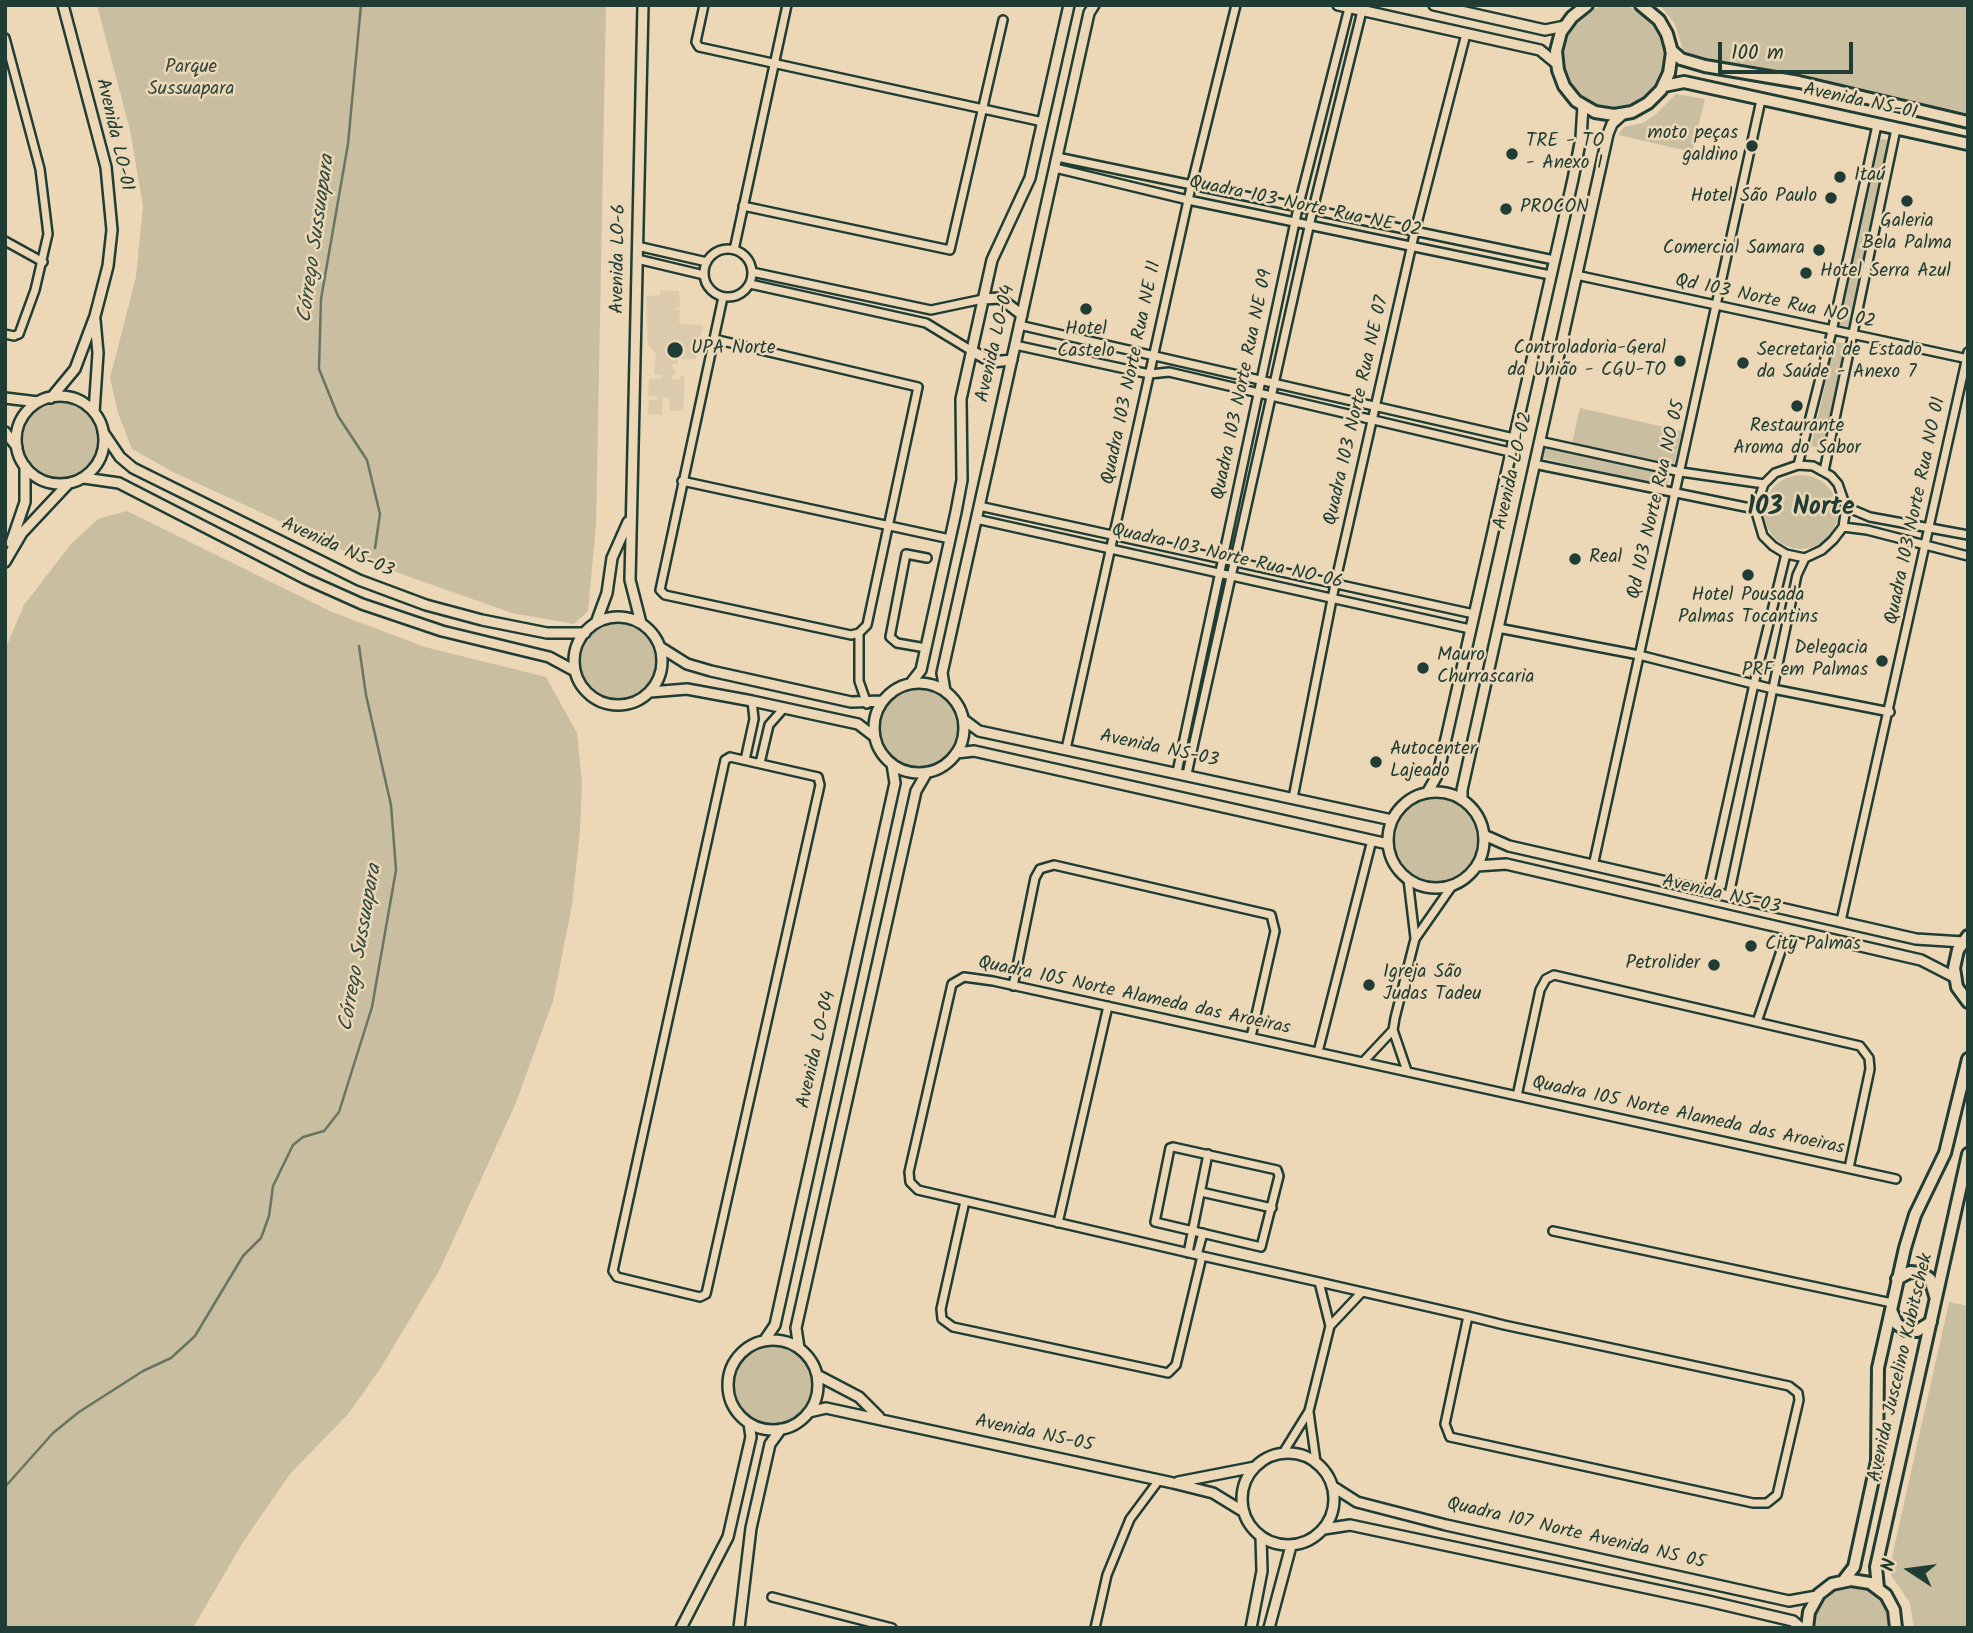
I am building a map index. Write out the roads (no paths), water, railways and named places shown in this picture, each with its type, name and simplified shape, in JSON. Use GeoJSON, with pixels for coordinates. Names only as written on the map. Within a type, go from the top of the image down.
{"type":"FeatureCollection","features":[{"type":"Feature","properties":{"kind":"main road"},"geometry":{"type":"LineString","coordinates":[[1587,5],[1565,26],[1558,43],[1556,64],[1565,88],[1583,106],[1602,114],[1623,114],[1648,103],[1664,86],[1671,66],[1671,50],[1663,26],[1643,6]]}},
{"type":"Feature","properties":{"kind":"main road","name":"Avenida NS-01"},"geometry":{"type":"LineString","coordinates":[[1671,50],[1687,62],[1799,82],[1968,122]]}},
{"type":"Feature","properties":{"kind":"main road","name":"Avenida NS-01"},"geometry":{"type":"LineString","coordinates":[[1664,86],[1684,82],[1968,144]]}},
{"type":"Feature","properties":{"kind":"main road"},"geometry":{"type":"LineString","coordinates":[[1965,939],[1955,956],[1954,977],[1968,1002]]}},
{"type":"Feature","properties":{"kind":"main road","name":"Avenida Juscelino Kubitschek"},"geometry":{"type":"LineString","coordinates":[[1844,1580],[1854,1570],[1877,1461],[1877,1376],[1897,1279],[1913,1220],[1947,1148],[1968,1059]]}},
{"type":"Feature","properties":{"kind":"main road","name":"Avenida Juscelino Kubitschek"},"geometry":{"type":"LineString","coordinates":[[1878,1588],[1876,1567],[1968,1154]]}},
{"type":"Feature","properties":{"kind":"main road"},"geometry":{"type":"LineString","coordinates":[[1897,1279],[1910,1272],[1922,1273],[1930,1279],[1936,1298]]}},
{"type":"Feature","properties":{"kind":"main road"},"geometry":{"type":"LineString","coordinates":[[1891,1306],[1897,1324],[1906,1330],[1917,1331],[1931,1322]]}},
{"type":"Feature","properties":{"kind":"main road"},"geometry":{"type":"LineString","coordinates":[[1807,1628],[1809,1612],[1817,1596],[1828,1587],[1844,1580],[1863,1581],[1878,1588],[1892,1605],[1896,1628]]}},
{"type":"Feature","properties":{"kind":"street","name":"Avenida LO-01"},"geometry":{"type":"LineString","coordinates":[[51,397],[73,373],[95,316],[109,261],[111,195],[102,148],[63,5]]}},
{"type":"Feature","properties":{"kind":"street","name":"Avenida LO-6"},"geometry":{"type":"LineString","coordinates":[[641,623],[631,590],[631,514],[643,5]]}},
{"type":"Feature","properties":{"kind":"street"},"geometry":{"type":"LineString","coordinates":[[704,5],[696,44],[775,64],[1043,122]]}},
{"type":"Feature","properties":{"kind":"street"},"geometry":{"type":"LineString","coordinates":[[734,250],[787,6],[777,5]]}},
{"type":"Feature","properties":{"kind":"street","name":"Avenida LO-04"},"geometry":{"type":"LineString","coordinates":[[910,684],[920,672],[962,481],[961,399],[983,299],[999,240],[1027,188],[1069,5]]}},
{"type":"Feature","properties":{"kind":"street","name":"Avenida LO-04"},"geometry":{"type":"LineString","coordinates":[[945,691],[942,673],[1089,13],[1094,5]]}},
{"type":"Feature","properties":{"kind":"street","name":"Quadra 103 Norte Rua NE 11"},"geometry":{"type":"LineString","coordinates":[[1066,748],[1188,200],[1236,5]]}},
{"type":"Feature","properties":{"kind":"street"},"geometry":{"type":"LineString","coordinates":[[1338,5],[1541,51],[1556,64]]}},
{"type":"Feature","properties":{"kind":"street"},"geometry":{"type":"LineString","coordinates":[[1434,5],[1545,30],[1565,26]]}},
{"type":"Feature","properties":{"kind":"street","name":"Quadra 103 Norte Rua NE 09"},"geometry":{"type":"LineString","coordinates":[[1182,773],[1221,559],[1298,208],[1349,8]]}},
{"type":"Feature","properties":{"kind":"street","name":"Quadra 103 Norte Rua NE 09"},"geometry":{"type":"LineString","coordinates":[[1182,773],[1234,562],[1313,209],[1362,11]]}},
{"type":"Feature","properties":{"kind":"street"},"geometry":{"type":"LineString","coordinates":[[743,206],[950,250],[1003,20]]}},
{"type":"Feature","properties":{"kind":"street","name":"Quadra 103 Norte Rua NE 07"},"geometry":{"type":"LineString","coordinates":[[1293,798],[1335,583],[1415,231],[1466,34]]}},
{"type":"Feature","properties":{"kind":"street"},"geometry":{"type":"LineString","coordinates":[[5,38],[40,169],[48,234],[43,262],[19,334],[5,334]]}},
{"type":"Feature","properties":{"kind":"street","name":"Qd 103 Norte Rua NO 05"},"geometry":{"type":"LineString","coordinates":[[1593,866],[1762,100]]}},
{"type":"Feature","properties":{"kind":"street","name":"Avenida LO-02"},"geometry":{"type":"LineString","coordinates":[[1427,793],[1438,774],[1577,160],[1583,106]]}},
{"type":"Feature","properties":{"kind":"street","name":"Avenida LO-02"},"geometry":{"type":"LineString","coordinates":[[1462,800],[1462,790],[1608,132],[1623,114]]}},
{"type":"Feature","properties":{"kind":"street"},"geometry":{"type":"LineString","coordinates":[[1798,465],[1832,331],[1877,125]]}},
{"type":"Feature","properties":{"kind":"street"},"geometry":{"type":"LineString","coordinates":[[1824,471],[1896,129]]}},
{"type":"Feature","properties":{"kind":"street","name":"Quadra 103 Norte Rua NE 02"},"geometry":{"type":"LineString","coordinates":[[1057,157],[1191,187],[1313,209],[1553,260]]}},
{"type":"Feature","properties":{"kind":"street","name":"Quadra 103 Norte Rua NE 02"},"geometry":{"type":"LineString","coordinates":[[1055,168],[1188,200],[1550,275]]}},
{"type":"Feature","properties":{"kind":"street"},"geometry":{"type":"LineString","coordinates":[[5,241],[43,262]]}},
{"type":"Feature","properties":{"kind":"street"},"geometry":{"type":"LineString","coordinates":[[638,246],[707,262]]}},
{"type":"Feature","properties":{"kind":"street"},"geometry":{"type":"LineString","coordinates":[[734,250],[748,259],[752,272],[750,284],[739,295],[723,297],[710,289],[704,275],[707,262],[719,251],[734,250]]}},
{"type":"Feature","properties":{"kind":"street"},"geometry":{"type":"LineString","coordinates":[[637,260],[704,275]]}},
{"type":"Feature","properties":{"kind":"street"},"geometry":{"type":"LineString","coordinates":[[752,272],[931,310],[1000,298],[1021,320],[1153,356],[1514,438]]}},
{"type":"Feature","properties":{"kind":"street","name":"Qd 103 Norte Rua NO 02"},"geometry":{"type":"LineString","coordinates":[[1576,275],[1852,336],[1967,357]]}},
{"type":"Feature","properties":{"kind":"street"},"geometry":{"type":"LineString","coordinates":[[750,284],[926,323],[992,362],[1012,360]]}},
{"type":"Feature","properties":{"kind":"street"},"geometry":{"type":"LineString","coordinates":[[714,339],[916,384],[919,393],[867,625],[859,633],[851,635],[661,592],[660,585],[723,297]]}},
{"type":"Feature","properties":{"kind":"street","name":"Avenida LO-01"},"geometry":{"type":"LineString","coordinates":[[94,412],[98,353],[95,316]]}},
{"type":"Feature","properties":{"kind":"street"},"geometry":{"type":"LineString","coordinates":[[1015,345],[1150,374],[1169,372],[1510,452]]}},
{"type":"Feature","properties":{"kind":"street","name":"Quadra 103 Norte Rua NO 01"},"geometry":{"type":"LineString","coordinates":[[1841,921],[1890,712],[1967,357]]}},
{"type":"Feature","properties":{"kind":"street"},"geometry":{"type":"LineString","coordinates":[[17,447],[22,420],[39,402],[51,397],[75,399],[94,412]]}},
{"type":"Feature","properties":{"kind":"street"},"geometry":{"type":"LineString","coordinates":[[5,398],[39,402]]}},
{"type":"Feature","properties":{"kind":"street","name":"Avenida NS-03"},"geometry":{"type":"LineString","coordinates":[[94,412],[103,432],[120,457],[133,468],[359,580],[482,620],[556,634],[584,633]]}},
{"type":"Feature","properties":{"kind":"street"},"geometry":{"type":"LineString","coordinates":[[5,432],[17,447],[25,466],[25,502],[6,557]]}},
{"type":"Feature","properties":{"kind":"street"},"geometry":{"type":"LineString","coordinates":[[84,478],[101,456],[103,432]]}},
{"type":"Feature","properties":{"kind":"street"},"geometry":{"type":"LineString","coordinates":[[1539,441],[1681,472],[1764,484]]}},
{"type":"Feature","properties":{"kind":"street"},"geometry":{"type":"LineString","coordinates":[[1534,464],[1755,509]]}},
{"type":"Feature","properties":{"kind":"street"},"geometry":{"type":"LineString","coordinates":[[1798,465],[1824,471],[1838,484],[1846,507],[1843,527],[1822,550],[1805,558],[1786,554],[1763,536],[1755,509],[1764,484],[1774,473],[1798,465]]}},
{"type":"Feature","properties":{"kind":"street"},"geometry":{"type":"LineString","coordinates":[[25,466],[43,481],[69,484]]}},
{"type":"Feature","properties":{"kind":"street","name":"Avenida NS-03"},"geometry":{"type":"LineString","coordinates":[[69,484],[84,478],[119,483],[306,579],[373,608],[442,631],[549,657],[575,670],[585,690],[606,703],[629,704],[650,692],[687,689],[858,724],[875,737]]}},
{"type":"Feature","properties":{"kind":"street"},"geometry":{"type":"LineString","coordinates":[[682,481],[950,539]]}},
{"type":"Feature","properties":{"kind":"street"},"geometry":{"type":"LineString","coordinates":[[6,557],[20,536],[69,484]]}},
{"type":"Feature","properties":{"kind":"street","name":"Quadra 103 Norte Rua NO 06"},"geometry":{"type":"LineString","coordinates":[[979,506],[1474,614]]}},
{"type":"Feature","properties":{"kind":"street"},"geometry":{"type":"LineString","coordinates":[[1846,507],[1870,517],[1968,535]]}},
{"type":"Feature","properties":{"kind":"street"},"geometry":{"type":"LineString","coordinates":[[596,623],[607,593],[612,558],[631,514]]}},
{"type":"Feature","properties":{"kind":"street","name":"Quadra 103 Norte Rua NO 06"},"geometry":{"type":"LineString","coordinates":[[976,519],[1470,629]]}},
{"type":"Feature","properties":{"kind":"street"},"geometry":{"type":"LineString","coordinates":[[1843,527],[1968,556]]}},
{"type":"Feature","properties":{"kind":"street"},"geometry":{"type":"LineString","coordinates":[[926,648],[897,643],[890,636],[906,554],[927,558]]}},
{"type":"Feature","properties":{"kind":"street"},"geometry":{"type":"LineString","coordinates":[[1707,891],[1786,554]]}},
{"type":"Feature","properties":{"kind":"street"},"geometry":{"type":"LineString","coordinates":[[1729,895],[1797,575],[1805,558]]}},
{"type":"Feature","properties":{"kind":"street"},"geometry":{"type":"LineString","coordinates":[[575,670],[576,650],[584,633],[596,623],[619,617],[641,623],[652,633],[660,647],[661,668],[650,692]]}},
{"type":"Feature","properties":{"kind":"street"},"geometry":{"type":"LineString","coordinates":[[1498,628],[1639,654],[1754,684],[1890,712]]}},
{"type":"Feature","properties":{"kind":"street"},"geometry":{"type":"LineString","coordinates":[[859,633],[859,681],[867,704]]}},
{"type":"Feature","properties":{"kind":"street"},"geometry":{"type":"LineString","coordinates":[[660,647],[693,666],[867,704],[883,701]]}},
{"type":"Feature","properties":{"kind":"street"},"geometry":{"type":"LineString","coordinates":[[910,684],[929,684],[945,691],[956,703],[963,719],[963,736],[956,753],[942,766],[927,772],[906,771],[892,764],[881,752],[875,737],[876,716],[883,701],[897,689],[910,684]]}},
{"type":"Feature","properties":{"kind":"street"},"geometry":{"type":"LineString","coordinates":[[745,760],[754,719],[752,701]]}},
{"type":"Feature","properties":{"kind":"street"},"geometry":{"type":"LineString","coordinates":[[760,763],[769,725],[784,708]]}},
{"type":"Feature","properties":{"kind":"street","name":"Avenida NS-03"},"geometry":{"type":"LineString","coordinates":[[963,719],[979,731],[1392,820]]}},
{"type":"Feature","properties":{"kind":"street"},"geometry":{"type":"LineString","coordinates":[[956,753],[974,751],[1388,844]]}},
{"type":"Feature","properties":{"kind":"street"},"geometry":{"type":"LineString","coordinates":[[730,757],[745,760],[818,777],[820,785],[706,1294],[700,1297],[617,1277],[613,1272],[725,760],[730,757]]}},
{"type":"Feature","properties":{"kind":"street","name":"Avenida LO-04"},"geometry":{"type":"LineString","coordinates":[[764,1341],[775,1327],[895,783],[892,764]]}},
{"type":"Feature","properties":{"kind":"street","name":"Avenida LO-04"},"geometry":{"type":"LineString","coordinates":[[799,1348],[796,1328],[916,791],[927,772]]}},
{"type":"Feature","properties":{"kind":"street"},"geometry":{"type":"LineString","coordinates":[[1415,939],[1452,886],[1466,878],[1477,866],[1483,851],[1484,835],[1480,820],[1462,800],[1427,793],[1405,803],[1392,820],[1388,844],[1393,861],[1408,879],[1422,886],[1452,886]]}},
{"type":"Feature","properties":{"kind":"street","name":"Avenida NS-03"},"geometry":{"type":"LineString","coordinates":[[1484,835],[1509,846],[1928,941],[1965,939]]}},
{"type":"Feature","properties":{"kind":"street"},"geometry":{"type":"LineString","coordinates":[[1318,1052],[1371,840]]}},
{"type":"Feature","properties":{"kind":"street","name":"Avenida NS-03"},"geometry":{"type":"LineString","coordinates":[[1477,866],[1506,864],[1921,960],[1954,977]]}},
{"type":"Feature","properties":{"kind":"street"},"geometry":{"type":"LineString","coordinates":[[1013,986],[1038,873],[1049,865],[1080,870],[1271,915],[1275,931],[1251,1037]]}},
{"type":"Feature","properties":{"kind":"street"},"geometry":{"type":"LineString","coordinates":[[1363,1062],[1393,1030],[1415,939],[1408,879]]}},
{"type":"Feature","properties":{"kind":"street"},"geometry":{"type":"LineString","coordinates":[[1757,1022],[1788,930]]}},
{"type":"Feature","properties":{"kind":"street"},"geometry":{"type":"LineString","coordinates":[[1517,1096],[1540,990],[1552,975],[1855,1044],[1865,1051],[1870,1069],[1849,1168]]}},
{"type":"Feature","properties":{"kind":"street","name":"Quadra 105 Norte Alameda das Aroeiras"},"geometry":{"type":"LineString","coordinates":[[1468,1316],[1445,1424],[1450,1437],[1762,1505],[1774,1499],[1779,1491],[1799,1400],[1796,1390],[1784,1385],[1200,1256],[918,1190],[908,1177],[952,984],[958,978],[1013,986],[1896,1178]]}},
{"type":"Feature","properties":{"kind":"street"},"geometry":{"type":"LineString","coordinates":[[1058,1223],[1108,1006]]}},
{"type":"Feature","properties":{"kind":"street"},"geometry":{"type":"LineString","coordinates":[[1393,1030],[1407,1071]]}},
{"type":"Feature","properties":{"kind":"street"},"geometry":{"type":"LineString","coordinates":[[1170,1148],[1277,1170],[1279,1176],[1272,1208],[1262,1247],[1159,1224],[1153,1219],[1170,1148]]}},
{"type":"Feature","properties":{"kind":"street"},"geometry":{"type":"LineString","coordinates":[[1188,1253],[1208,1154]]}},
{"type":"Feature","properties":{"kind":"street"},"geometry":{"type":"LineString","coordinates":[[1201,1192],[1272,1208]]}},
{"type":"Feature","properties":{"kind":"street"},"geometry":{"type":"LineString","coordinates":[[965,1201],[941,1309],[942,1319],[953,1327],[1168,1373],[1176,1365],[1203,1233]]}},
{"type":"Feature","properties":{"kind":"street"},"geometry":{"type":"LineString","coordinates":[[1553,1231],[1891,1306]]}},
{"type":"Feature","properties":{"kind":"street"},"geometry":{"type":"LineString","coordinates":[[1283,1453],[1309,1411],[1330,1326],[1319,1282]]}},
{"type":"Feature","properties":{"kind":"street"},"geometry":{"type":"LineString","coordinates":[[1330,1326],[1362,1292]]}},
{"type":"Feature","properties":{"kind":"street"},"geometry":{"type":"LineString","coordinates":[[799,1348],[781,1340],[764,1341],[740,1354],[729,1378],[732,1404],[749,1423],[765,1429],[780,1429],[796,1423],[809,1412],[817,1395],[817,1375]]}},
{"type":"Feature","properties":{"kind":"street","name":"Avenida NS-05"},"geometry":{"type":"LineString","coordinates":[[799,1348],[812,1362],[817,1375],[859,1397],[869,1410],[887,1421]]}},
{"type":"Feature","properties":{"kind":"street","name":"Avenida NS-05"},"geometry":{"type":"LineString","coordinates":[[809,1412],[823,1408],[1173,1483]]}},
{"type":"Feature","properties":{"kind":"street"},"geometry":{"type":"LineString","coordinates":[[1309,1411],[1315,1462]]}},
{"type":"Feature","properties":{"kind":"street"},"geometry":{"type":"LineString","coordinates":[[681,1628],[728,1537],[751,1437],[749,1423]]}},
{"type":"Feature","properties":{"kind":"street"},"geometry":{"type":"LineString","coordinates":[[739,1628],[751,1528],[770,1444],[780,1429]]}},
{"type":"Feature","properties":{"kind":"street"},"geometry":{"type":"LineString","coordinates":[[1283,1453],[1305,1456],[1315,1462],[1326,1472],[1332,1486],[1334,1508],[1324,1529],[1315,1537],[1291,1546],[1276,1544],[1261,1537],[1250,1526],[1244,1512],[1242,1496],[1246,1481],[1255,1468],[1268,1458],[1283,1453]]}},
{"type":"Feature","properties":{"kind":"street"},"geometry":{"type":"LineString","coordinates":[[1173,1483],[1255,1468]]}},
{"type":"Feature","properties":{"kind":"street"},"geometry":{"type":"LineString","coordinates":[[1095,1628],[1107,1575],[1130,1519],[1159,1480]]}},
{"type":"Feature","properties":{"kind":"street"},"geometry":{"type":"LineString","coordinates":[[1173,1483],[1213,1493],[1244,1512]]}},
{"type":"Feature","properties":{"kind":"street","name":"Quadra 107 Norte Avenida NS 05"},"geometry":{"type":"LineString","coordinates":[[1332,1486],[1357,1502],[1446,1525],[1789,1601],[1817,1596]]}},
{"type":"Feature","properties":{"kind":"street","name":"Quadra 107 Norte Avenida NS 05"},"geometry":{"type":"LineString","coordinates":[[1324,1529],[1350,1525],[1698,1599],[1793,1621],[1801,1628]]}},
{"type":"Feature","properties":{"kind":"street"},"geometry":{"type":"LineString","coordinates":[[1251,1628],[1262,1572],[1261,1537]]}},
{"type":"Feature","properties":{"kind":"street"},"geometry":{"type":"LineString","coordinates":[[1269,1628],[1291,1546]]}},
{"type":"Feature","properties":{"kind":"street"},"geometry":{"type":"LineString","coordinates":[[772,1597],[892,1628]]}},
{"type":"Feature","properties":{"kind":"waterway","name":"Córrego Sussuapara"},"geometry":{"type":"LineString","coordinates":[[361,5],[348,144],[321,299],[319,369],[338,416],[367,460],[380,514],[375,548]]}},
{"type":"Feature","properties":{"kind":"waterway","name":"Córrego Sussuapara"},"geometry":{"type":"LineString","coordinates":[[5,1487],[53,1433],[79,1412],[143,1371],[171,1358],[195,1336],[243,1256],[261,1238],[269,1216],[273,1186],[293,1145],[303,1137],[324,1131],[339,1112],[372,1007],[396,870],[391,805],[366,695],[359,646]]}},
{"type":"Feature","properties":{"kind":"place","name":"moto peças galdino"},"geometry":{"type":"Point","coordinates":[1752,146]}},
{"type":"Feature","properties":{"kind":"place","name":"TRE - TO - Anexo I"},"geometry":{"type":"Point","coordinates":[1512,154]}},
{"type":"Feature","properties":{"kind":"place","name":"Itaú"},"geometry":{"type":"Point","coordinates":[1840,177]}},
{"type":"Feature","properties":{"kind":"place","name":"Hotel São Paulo"},"geometry":{"type":"Point","coordinates":[1831,198]}},
{"type":"Feature","properties":{"kind":"place","name":"Galeria Bela Palma"},"geometry":{"type":"Point","coordinates":[1907,201]}},
{"type":"Feature","properties":{"kind":"place","name":"PROCON"},"geometry":{"type":"Point","coordinates":[1506,209]}},
{"type":"Feature","properties":{"kind":"place","name":"Comercial Samara"},"geometry":{"type":"Point","coordinates":[1819,250]}},
{"type":"Feature","properties":{"kind":"place","name":"Hotel Serra Azul"},"geometry":{"type":"Point","coordinates":[1806,273]}},
{"type":"Feature","properties":{"kind":"place","name":"Hotel Castelo"},"geometry":{"type":"Point","coordinates":[1086,309]}},
{"type":"Feature","properties":{"kind":"place","name":"UPA Norte"},"geometry":{"type":"Point","coordinates":[675,350]}},
{"type":"Feature","properties":{"kind":"place","name":"Controladoria-Geral da União - CGU-TO"},"geometry":{"type":"Point","coordinates":[1680,361]}},
{"type":"Feature","properties":{"kind":"place","name":"Secretaria de Estado da Saúde - Anexo 7"},"geometry":{"type":"Point","coordinates":[1743,363]}},
{"type":"Feature","properties":{"kind":"place","name":"Restaurante Aroma do Sabor"},"geometry":{"type":"Point","coordinates":[1797,406]}},
{"type":"Feature","properties":{"kind":"place","name":"Real"},"geometry":{"type":"Point","coordinates":[1575,559]}},
{"type":"Feature","properties":{"kind":"place","name":"Hotel Pousada Palmas Tocantins"},"geometry":{"type":"Point","coordinates":[1748,575]}},
{"type":"Feature","properties":{"kind":"place","name":"Delegacia PRF em Palmas"},"geometry":{"type":"Point","coordinates":[1882,661]}},
{"type":"Feature","properties":{"kind":"place","name":"Mauro Churrascaria"},"geometry":{"type":"Point","coordinates":[1423,668]}},
{"type":"Feature","properties":{"kind":"place","name":"Autocenter Lajeado"},"geometry":{"type":"Point","coordinates":[1376,762]}},
{"type":"Feature","properties":{"kind":"place","name":"City Palmas"},"geometry":{"type":"Point","coordinates":[1751,946]}},
{"type":"Feature","properties":{"kind":"place","name":"Petrolider"},"geometry":{"type":"Point","coordinates":[1714,965]}},
{"type":"Feature","properties":{"kind":"place","name":"Igreja São Judas Tadeu"},"geometry":{"type":"Point","coordinates":[1369,985]}},
{"type":"Feature","properties":{"kind":"district","name":"103 Norte"},"geometry":{"type":"Point","coordinates":[1801,510]}},
{"type":"Feature","properties":{"kind":"park label","name":"Parque Sussuapara"},"geometry":{"type":"Point","coordinates":[191,80]}}]}
